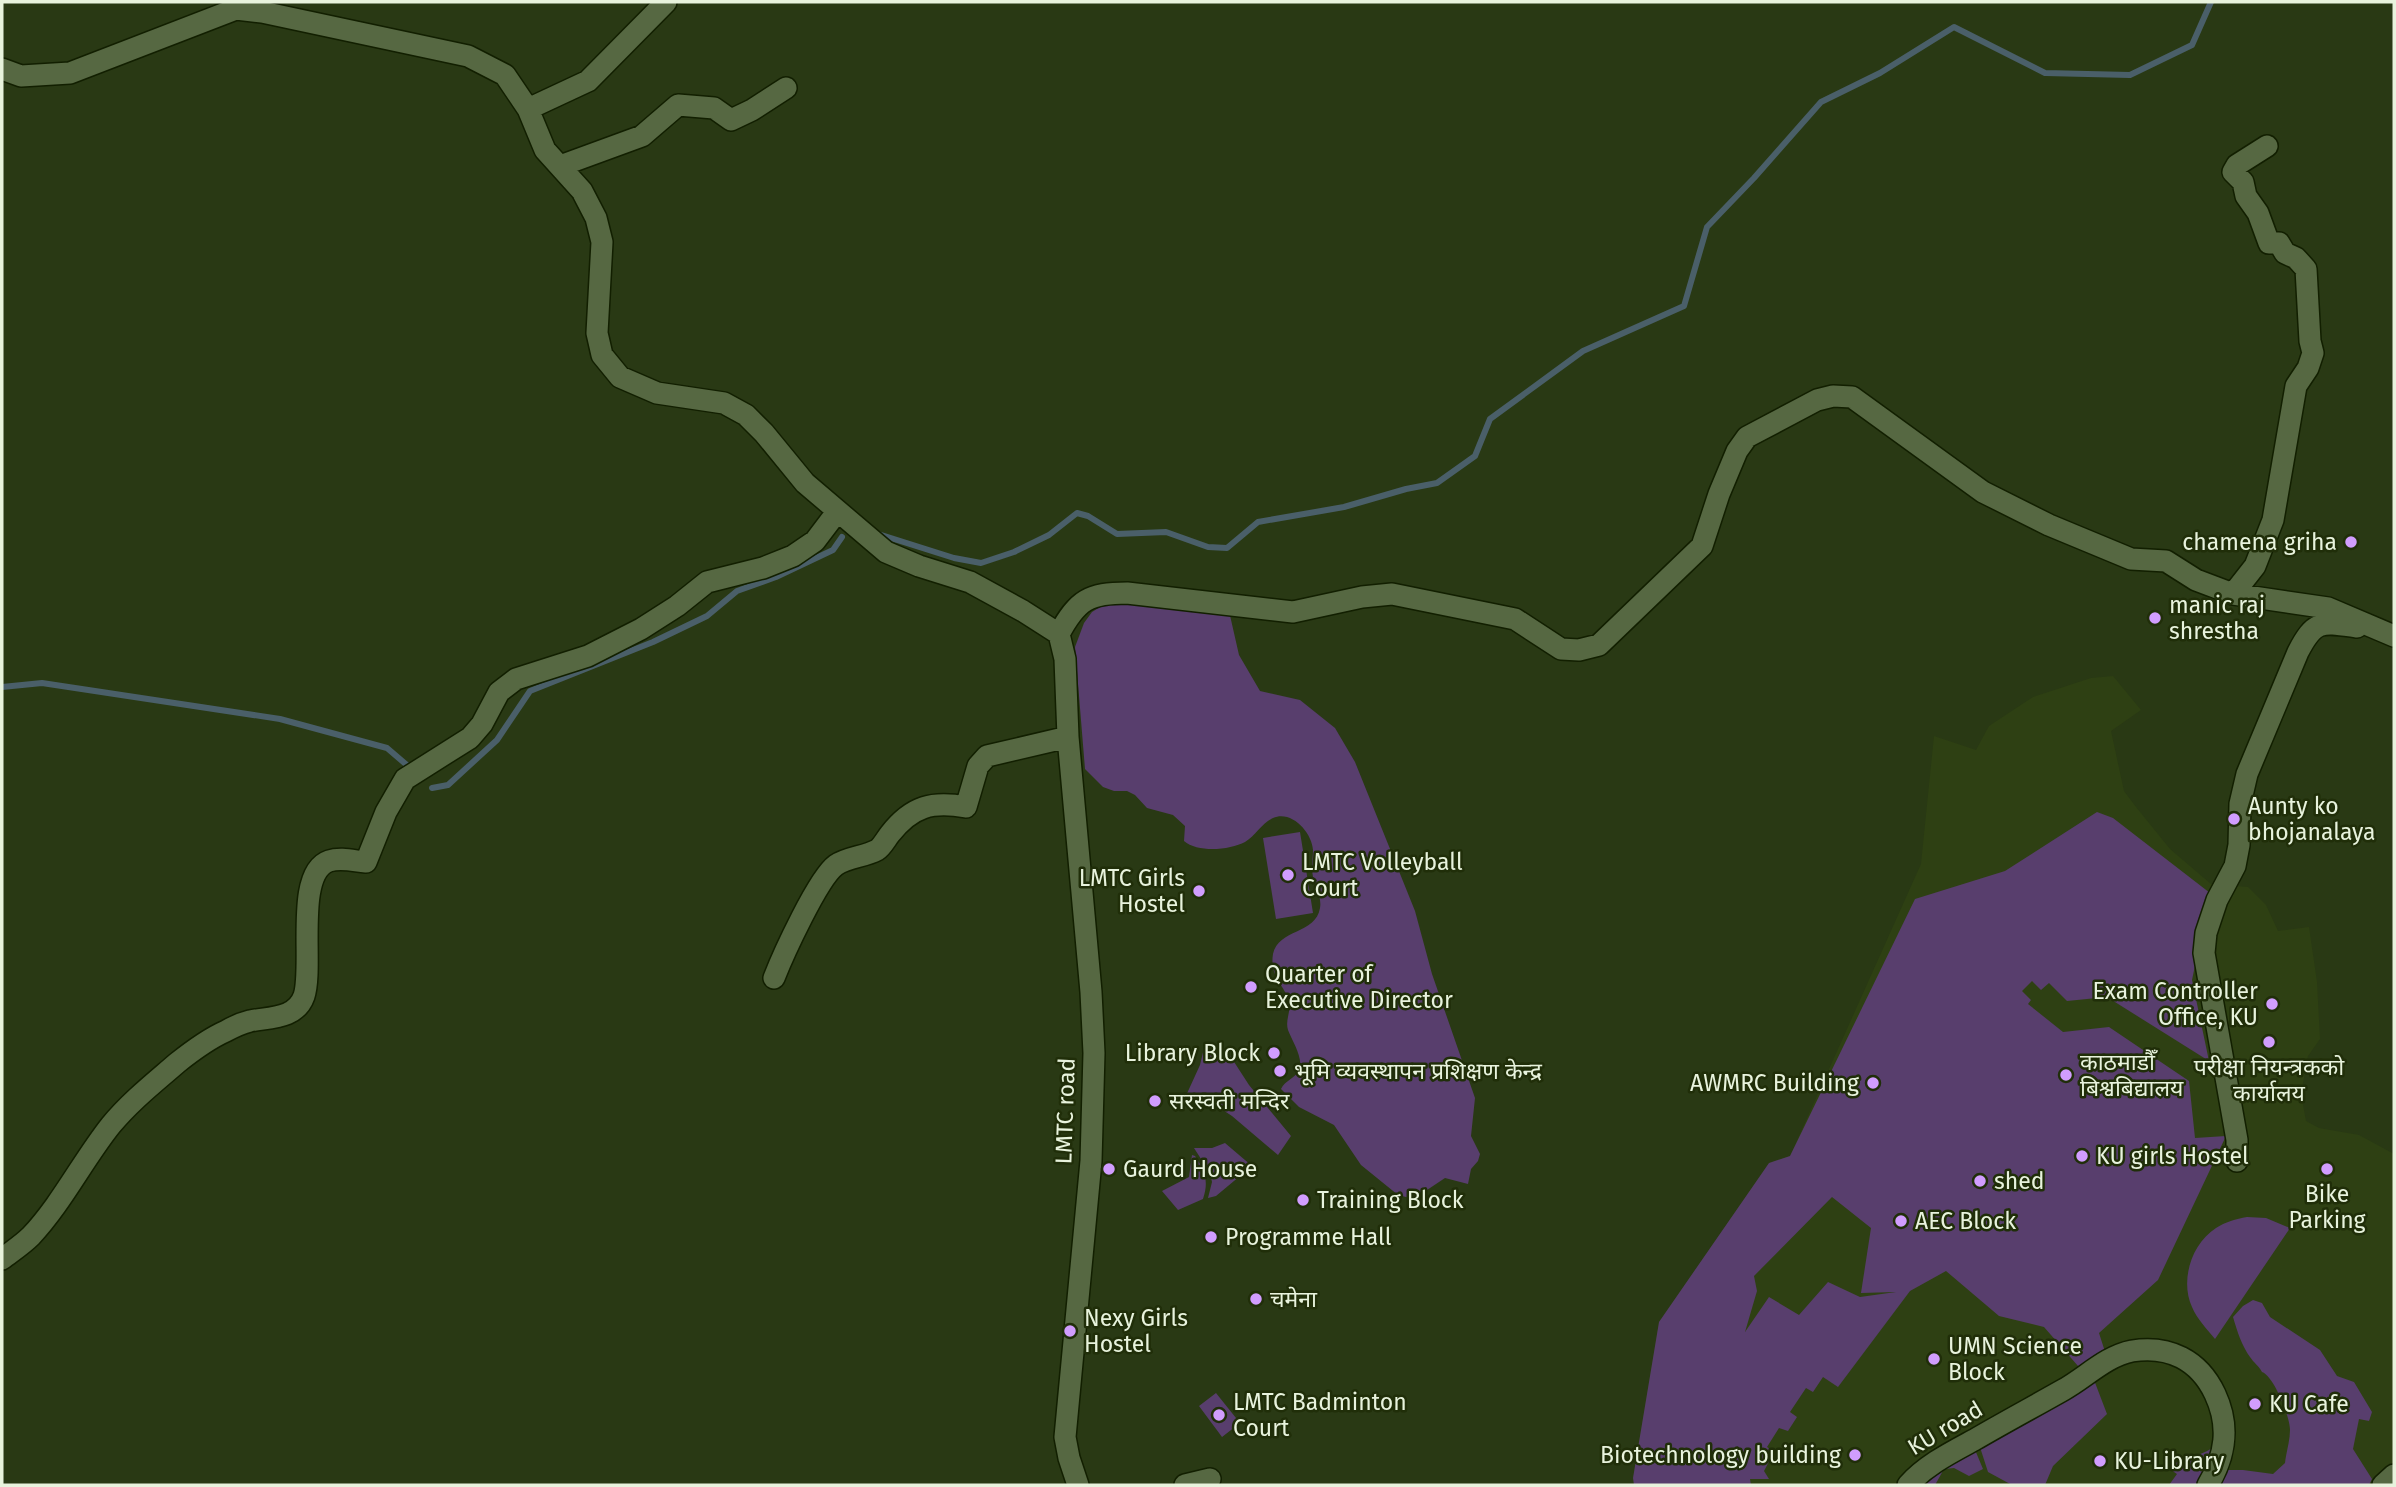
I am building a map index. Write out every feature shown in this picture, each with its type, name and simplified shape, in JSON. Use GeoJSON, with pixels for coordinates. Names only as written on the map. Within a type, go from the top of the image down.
{"type":"FeatureCollection","features":[{"type":"Feature","properties":{"kind":"street"},"geometry":{"type":"LineString","coordinates":[[528,110],[588,81],[666,2]]}},
{"type":"Feature","properties":{"kind":"street"},"geometry":{"type":"LineString","coordinates":[[2,69],[22,76],[70,73],[235,5],[468,55],[505,75],[528,110],[545,150],[582,191],[596,218],[602,242],[597,333],[602,355],[620,377],[657,393],[724,403],[746,415],[805,483],[886,551],[904,560],[970,582],[1059,634],[1068,617],[1082,603],[1100,593],[1128,593],[1293,612],[1362,597],[1392,594],[1515,619],[1561,649],[1579,650],[1599,645],[1702,546],[1719,494],[1737,451],[1747,437],[1817,400],[1833,396],[1852,397],[1983,492],[2049,525],[2131,559],[2166,561],[2196,580],[2233,594],[2328,608],[2388,633]]}},
{"type":"Feature","properties":{"kind":"street"},"geometry":{"type":"LineString","coordinates":[[560,166],[642,136],[678,105],[714,108],[731,120],[786,88]]}},
{"type":"Feature","properties":{"kind":"street"},"geometry":{"type":"LineString","coordinates":[[2233,594],[2255,566],[2273,520],[2296,386],[2308,368],[2313,354],[2309,341],[2306,269],[2296,258],[2285,253],[2279,243],[2269,243],[2258,213],[2246,196],[2243,182],[2232,172],[2237,165],[2267,146]]}},
{"type":"Feature","properties":{"kind":"street"},"geometry":{"type":"LineString","coordinates":[[2,1259],[30,1237],[64,1194],[112,1124],[141,1094],[193,1051],[222,1033],[247,1021],[280,1017],[297,1009],[304,997],[308,976],[310,884],[319,867],[329,861],[366,862],[386,812],[405,779],[470,738],[482,724],[499,692],[516,678],[588,656],[641,629],[677,606],[707,582],[763,568],[793,556],[815,541],[840,514]]}},
{"type":"Feature","properties":{"kind":"street"},"geometry":{"type":"LineString","coordinates":[[2237,1161],[2237,1140],[2204,953],[2206,933],[2217,900],[2235,866],[2239,845],[2240,804],[2247,774],[2307,634],[2315,627],[2331,623],[2388,633]]}},
{"type":"Feature","properties":{"kind":"street","name":"LMTC road"},"geometry":{"type":"LineString","coordinates":[[1059,634],[1065,659],[1068,737],[1094,1054],[1091,1161],[1065,1437],[1078,1485]]}},
{"type":"Feature","properties":{"kind":"street"},"geometry":{"type":"LineString","coordinates":[[774,978],[783,954],[811,902],[836,865],[879,849],[906,816],[921,809],[938,804],[966,807],[978,766],[987,756],[1068,737]]}},
{"type":"Feature","properties":{"kind":"street","name":"KU road"},"geometry":{"type":"LineString","coordinates":[[1908,1485],[1940,1459],[2062,1391],[2108,1360],[2134,1351],[2154,1350],[2174,1352],[2190,1363],[2212,1386],[2220,1403],[2224,1417],[2224,1447],[2208,1485]]}},
{"type":"Feature","properties":{"kind":"street"},"geometry":{"type":"LineString","coordinates":[[2383,1485],[2394,1475]]}},
{"type":"Feature","properties":{"kind":"street"},"geometry":{"type":"LineString","coordinates":[[1185,1485],[1210,1479]]}},
{"type":"Feature","properties":{"kind":"shaded area"},"geometry":{"type":"Polygon","coordinates":[[[1127,603],[1229,611],[1239,655],[1260,691],[1300,700],[1335,728],[1355,762],[1415,911],[1432,974],[1475,1098],[1471,1136],[1480,1154],[1471,1169],[1468,1184],[1445,1178],[1418,1196],[1410,1198],[1398,1195],[1361,1165],[1334,1125],[1299,1107],[1281,1089],[1299,1070],[1300,1060],[1288,1030],[1288,997],[1276,976],[1273,954],[1282,940],[1312,923],[1320,908],[1312,874],[1312,843],[1305,830],[1294,820],[1280,816],[1269,820],[1239,845],[1214,849],[1197,847],[1184,841],[1185,826],[1173,815],[1147,808],[1135,795],[1127,791],[1114,791],[1103,787],[1085,769],[1075,647],[1084,623],[1092,612],[1105,604],[1127,603]]]}},
{"type":"Feature","properties":{"kind":"shaded area","name":"काठमाडौँ बिश्वबिद्यालय"},"geometry":{"type":"Polygon","coordinates":[[[2113,676],[2141,710],[2111,731],[2124,791],[2136,807],[2170,849],[2211,884],[2248,887],[2266,905],[2278,931],[2309,927],[2317,982],[2320,1039],[2308,1056],[2301,1094],[2306,1121],[2319,1128],[2359,1135],[2394,1154],[2394,1485],[1634,1485],[1659,1322],[1769,1163],[1790,1156],[1921,864],[1934,736],[1976,750],[1989,726],[2033,697],[2091,678],[2113,676]]]}},
{"type":"Feature","properties":{"kind":"shaded area"},"geometry":{"type":"Polygon","coordinates":[[[2097,812],[2113,818],[2210,893],[2192,980],[2209,1061],[2107,997],[2067,1001],[2049,983],[2041,990],[2032,981],[2022,991],[2031,1000],[2028,1004],[2063,1032],[2109,1027],[2189,1081],[2195,1138],[2226,1136],[2158,1280],[2099,1333],[2107,1358],[2085,1374],[2044,1327],[1999,1316],[1946,1271],[1910,1291],[1838,1387],[1823,1377],[1813,1392],[1806,1388],[1790,1412],[1797,1417],[1788,1431],[1779,1428],[1767,1447],[1774,1452],[1764,1471],[1769,1479],[1750,1479],[1751,1485],[1634,1485],[1659,1322],[1769,1163],[1790,1156],[1915,899],[2005,871],[2097,812]],[[1832,1197],[1754,1276],[1757,1291],[1745,1332],[1769,1297],[1799,1315],[1828,1282],[1860,1297],[1896,1292],[1861,1293],[1871,1228],[1832,1197]]]}},
{"type":"Feature","properties":{"kind":"shaded area","name":"LMTC Volleyball Court"},"geometry":{"type":"Polygon","coordinates":[[[1300,832],[1313,913],[1276,919],[1263,838],[1300,832]]]}},
{"type":"Feature","properties":{"kind":"shaded area"},"geometry":{"type":"Polygon","coordinates":[[[1220,1046],[1227,1051],[1249,1085],[1291,1136],[1278,1155],[1232,1116],[1212,1103],[1184,1100],[1200,1065],[1204,1048],[1220,1046]]]}},
{"type":"Feature","properties":{"kind":"shaded area"},"geometry":{"type":"Polygon","coordinates":[[[1225,1143],[1252,1166],[1216,1196],[1208,1198],[1212,1182],[1210,1173],[1194,1148],[1212,1148],[1225,1143]]]}},
{"type":"Feature","properties":{"kind":"shaded area"},"geometry":{"type":"Polygon","coordinates":[[[1192,1155],[1204,1171],[1205,1193],[1203,1199],[1178,1210],[1162,1191],[1189,1177],[1192,1155]]]}},
{"type":"Feature","properties":{"kind":"shaded area"},"geometry":{"type":"Polygon","coordinates":[[[2247,1217],[2266,1218],[2290,1228],[2215,1339],[2192,1307],[2187,1286],[2190,1264],[2194,1253],[2207,1235],[2223,1224],[2247,1217]]]}},
{"type":"Feature","properties":{"kind":"shaded area"},"geometry":{"type":"Polygon","coordinates":[[[2253,1300],[2262,1303],[2270,1317],[2320,1350],[2337,1376],[2354,1382],[2372,1412],[2369,1421],[2359,1419],[2353,1449],[2372,1479],[2369,1485],[2213,1485],[2223,1470],[2273,1474],[2285,1463],[2290,1430],[2284,1407],[2267,1375],[2247,1353],[2233,1317],[2253,1300]]]}},
{"type":"Feature","properties":{"kind":"shaded area"},"geometry":{"type":"Polygon","coordinates":[[[2094,1380],[2107,1414],[2053,1466],[2045,1485],[2012,1485],[1988,1472],[1978,1441],[2094,1380]]]}},
{"type":"Feature","properties":{"kind":"shaded area","name":"LMTC Badminton Court"},"geometry":{"type":"Polygon","coordinates":[[[1216,1393],[1240,1423],[1222,1437],[1199,1406],[1216,1393]]]}},
{"type":"Feature","properties":{"kind":"shaded area"},"geometry":{"type":"Polygon","coordinates":[[[1973,1445],[1983,1469],[1969,1476],[1954,1468],[1944,1469],[1935,1485],[1919,1485],[1973,1445]]]}},
{"type":"Feature","properties":{"kind":"shaded area"},"geometry":{"type":"Polygon","coordinates":[[[2216,1448],[2202,1485],[2169,1485],[2177,1474],[2168,1468],[2216,1448]]]}},
{"type":"Feature","properties":{"kind":"waterway"},"geometry":{"type":"LineString","coordinates":[[875,533],[954,558],[981,563],[1014,552],[1049,535],[1077,513],[1088,516],[1117,534],[1166,532],[1208,547],[1227,548],[1258,522],[1344,507],[1437,483],[1475,456],[1490,419],[1583,351],[1684,306],[1707,227],[1821,102],[1880,73],[1954,27],[2045,73],[2130,75],[2192,45],[2211,2]]}},
{"type":"Feature","properties":{"kind":"waterway"},"geometry":{"type":"LineString","coordinates":[[432,788],[448,785],[497,740],[530,691],[653,642],[707,616],[737,591],[776,577],[833,550],[842,537]]}},
{"type":"Feature","properties":{"kind":"waterway"},"geometry":{"type":"LineString","coordinates":[[2,687],[42,683],[280,719],[387,748],[408,766]]}},
{"type":"Feature","properties":{"kind":"place","name":"chamena griha"},"geometry":{"type":"Point","coordinates":[2351,542]}},
{"type":"Feature","properties":{"kind":"place","name":"manic raj shrestha"},"geometry":{"type":"Point","coordinates":[2155,618]}},
{"type":"Feature","properties":{"kind":"place","name":"Aunty ko bhojanalaya"},"geometry":{"type":"Point","coordinates":[2234,819]}},
{"type":"Feature","properties":{"kind":"place","name":"LMTC Volleyball Court"},"geometry":{"type":"Point","coordinates":[1288,875]}},
{"type":"Feature","properties":{"kind":"place","name":"LMTC Girls Hostel"},"geometry":{"type":"Point","coordinates":[1199,891]}},
{"type":"Feature","properties":{"kind":"place","name":"Quarter of Executive Director"},"geometry":{"type":"Point","coordinates":[1251,987]}},
{"type":"Feature","properties":{"kind":"place","name":"Exam Controller Office, KU"},"geometry":{"type":"Point","coordinates":[2272,1004]}},
{"type":"Feature","properties":{"kind":"place","name":"परीक्षा नियन्त्रकको कार्यालय"},"geometry":{"type":"Point","coordinates":[2269,1042]}},
{"type":"Feature","properties":{"kind":"place","name":"Library Block"},"geometry":{"type":"Point","coordinates":[1274,1053]}},
{"type":"Feature","properties":{"kind":"place","name":"भूमि व्यवस्थापन प्रशिक्षण केन्द्र"},"geometry":{"type":"Point","coordinates":[1280,1071]}},
{"type":"Feature","properties":{"kind":"place","name":"काठमाडौँ बिश्वबिद्यालय"},"geometry":{"type":"Point","coordinates":[2066,1075]}},
{"type":"Feature","properties":{"kind":"place","name":"AWMRC Building"},"geometry":{"type":"Point","coordinates":[1873,1083]}},
{"type":"Feature","properties":{"kind":"place","name":"सरस्वती मन्दिर"},"geometry":{"type":"Point","coordinates":[1155,1101]}},
{"type":"Feature","properties":{"kind":"place","name":"KU girls Hostel"},"geometry":{"type":"Point","coordinates":[2082,1156]}},
{"type":"Feature","properties":{"kind":"place","name":"Gaurd House"},"geometry":{"type":"Point","coordinates":[1109,1169]}},
{"type":"Feature","properties":{"kind":"place","name":"Bike Parking"},"geometry":{"type":"Point","coordinates":[2327,1169]}},
{"type":"Feature","properties":{"kind":"place","name":"shed"},"geometry":{"type":"Point","coordinates":[1980,1181]}},
{"type":"Feature","properties":{"kind":"place","name":"Training Block"},"geometry":{"type":"Point","coordinates":[1303,1200]}},
{"type":"Feature","properties":{"kind":"place","name":"AEC Block"},"geometry":{"type":"Point","coordinates":[1901,1221]}},
{"type":"Feature","properties":{"kind":"place","name":"Programme Hall"},"geometry":{"type":"Point","coordinates":[1211,1237]}},
{"type":"Feature","properties":{"kind":"place","name":"चमेना"},"geometry":{"type":"Point","coordinates":[1256,1299]}},
{"type":"Feature","properties":{"kind":"place","name":"Nexy Girls Hostel"},"geometry":{"type":"Point","coordinates":[1070,1331]}},
{"type":"Feature","properties":{"kind":"place","name":"UMN Science Block"},"geometry":{"type":"Point","coordinates":[1934,1359]}},
{"type":"Feature","properties":{"kind":"place","name":"KU Cafe"},"geometry":{"type":"Point","coordinates":[2255,1404]}},
{"type":"Feature","properties":{"kind":"place","name":"LMTC Badminton Court"},"geometry":{"type":"Point","coordinates":[1219,1415]}},
{"type":"Feature","properties":{"kind":"place","name":"Biotechnology building"},"geometry":{"type":"Point","coordinates":[1855,1455]}},
{"type":"Feature","properties":{"kind":"place","name":"KU-Library"},"geometry":{"type":"Point","coordinates":[2100,1461]}}]}
